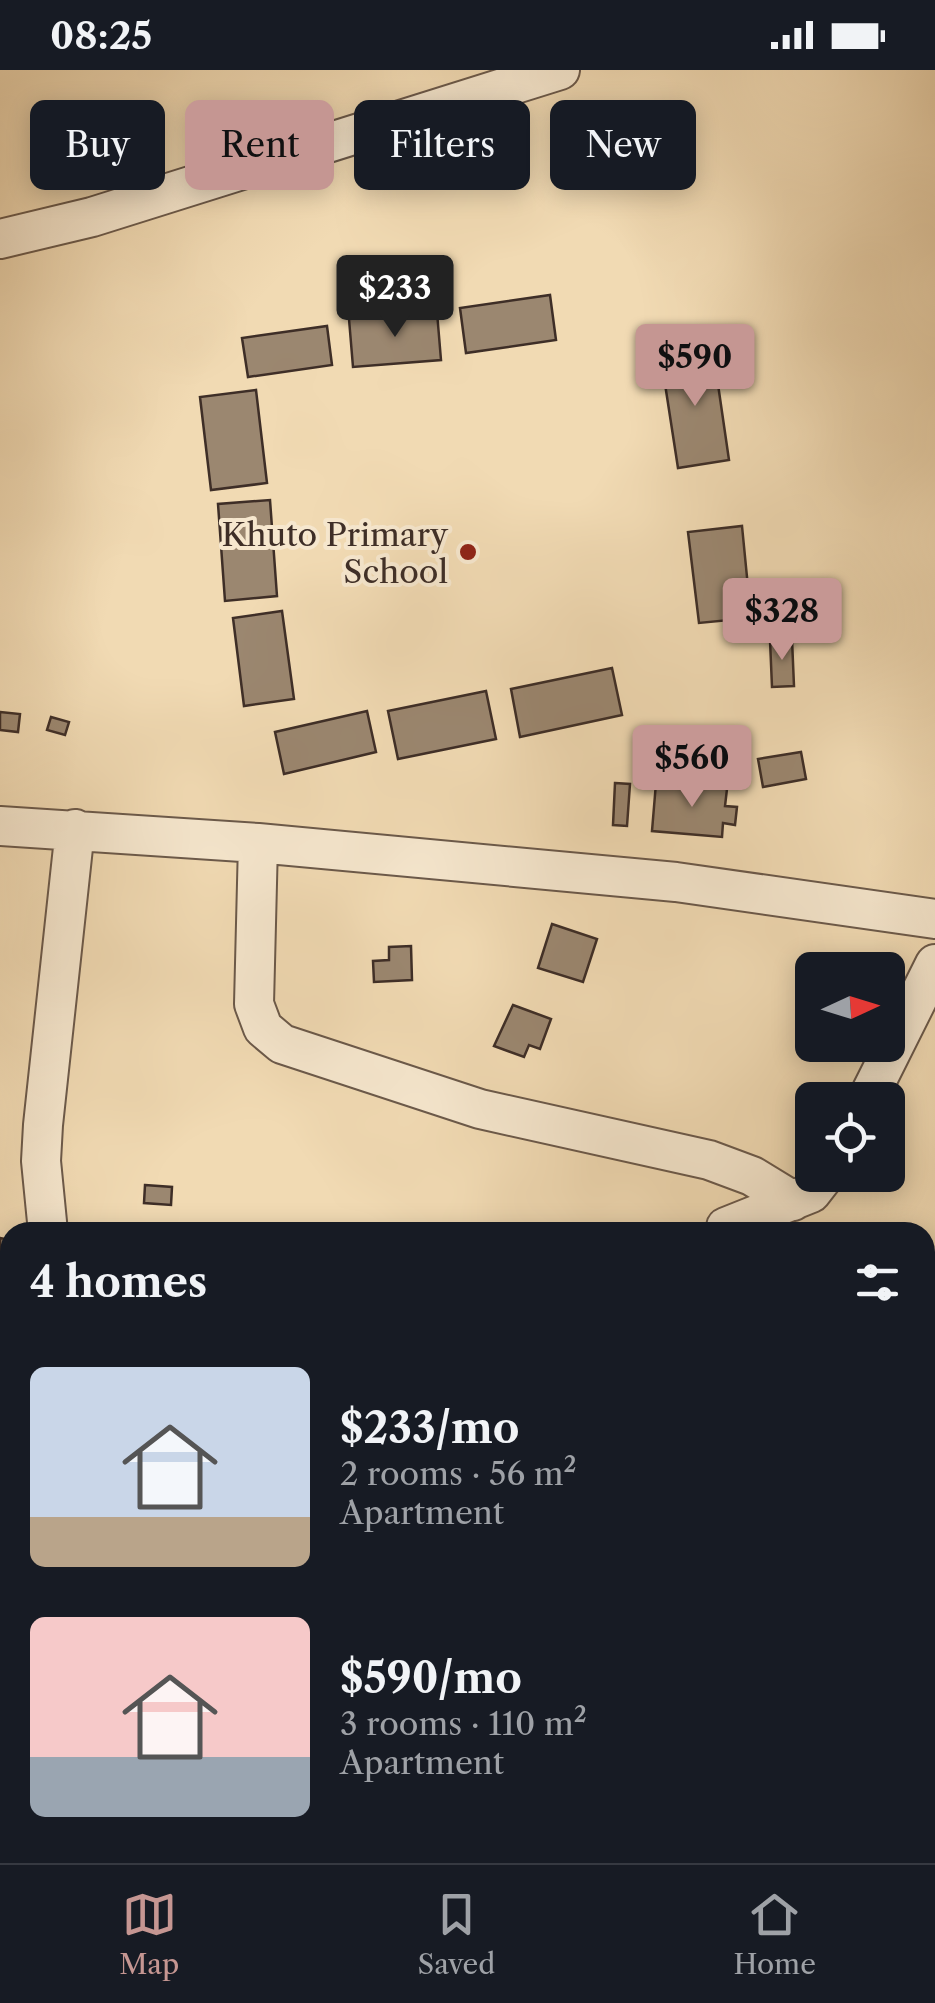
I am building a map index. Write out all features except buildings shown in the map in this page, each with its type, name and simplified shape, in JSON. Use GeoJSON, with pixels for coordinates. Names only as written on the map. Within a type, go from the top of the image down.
{"type":"FeatureCollection","features":[{"type":"Feature","properties":{"kind":"street"},"geometry":{"type":"LineString","coordinates":[[0,239],[92,217],[560,70]]}},
{"type":"Feature","properties":{"kind":"street"},"geometry":{"type":"LineString","coordinates":[[0,826],[258,843],[676,882],[935,919]]}},
{"type":"Feature","properties":{"kind":"street"},"geometry":{"type":"LineString","coordinates":[[47,1222],[42,1125],[76,829]]}},
{"type":"Feature","properties":{"kind":"street"},"geometry":{"type":"LineString","coordinates":[[258,843],[254,1004],[264,1028],[282,1044],[480,1110],[708,1160],[752,1176],[794,1201]]}},
{"type":"Feature","properties":{"kind":"street"},"geometry":{"type":"LineString","coordinates":[[875,1082],[935,964]]}},
{"type":"Feature","properties":{"kind":"street"},"geometry":{"type":"LineString","coordinates":[[736,1222],[812,1192]]}},
{"type":"Feature","properties":{"kind":"place","name":"Khuto Primary School"},"geometry":{"type":"Point","coordinates":[468,552]}}]}
